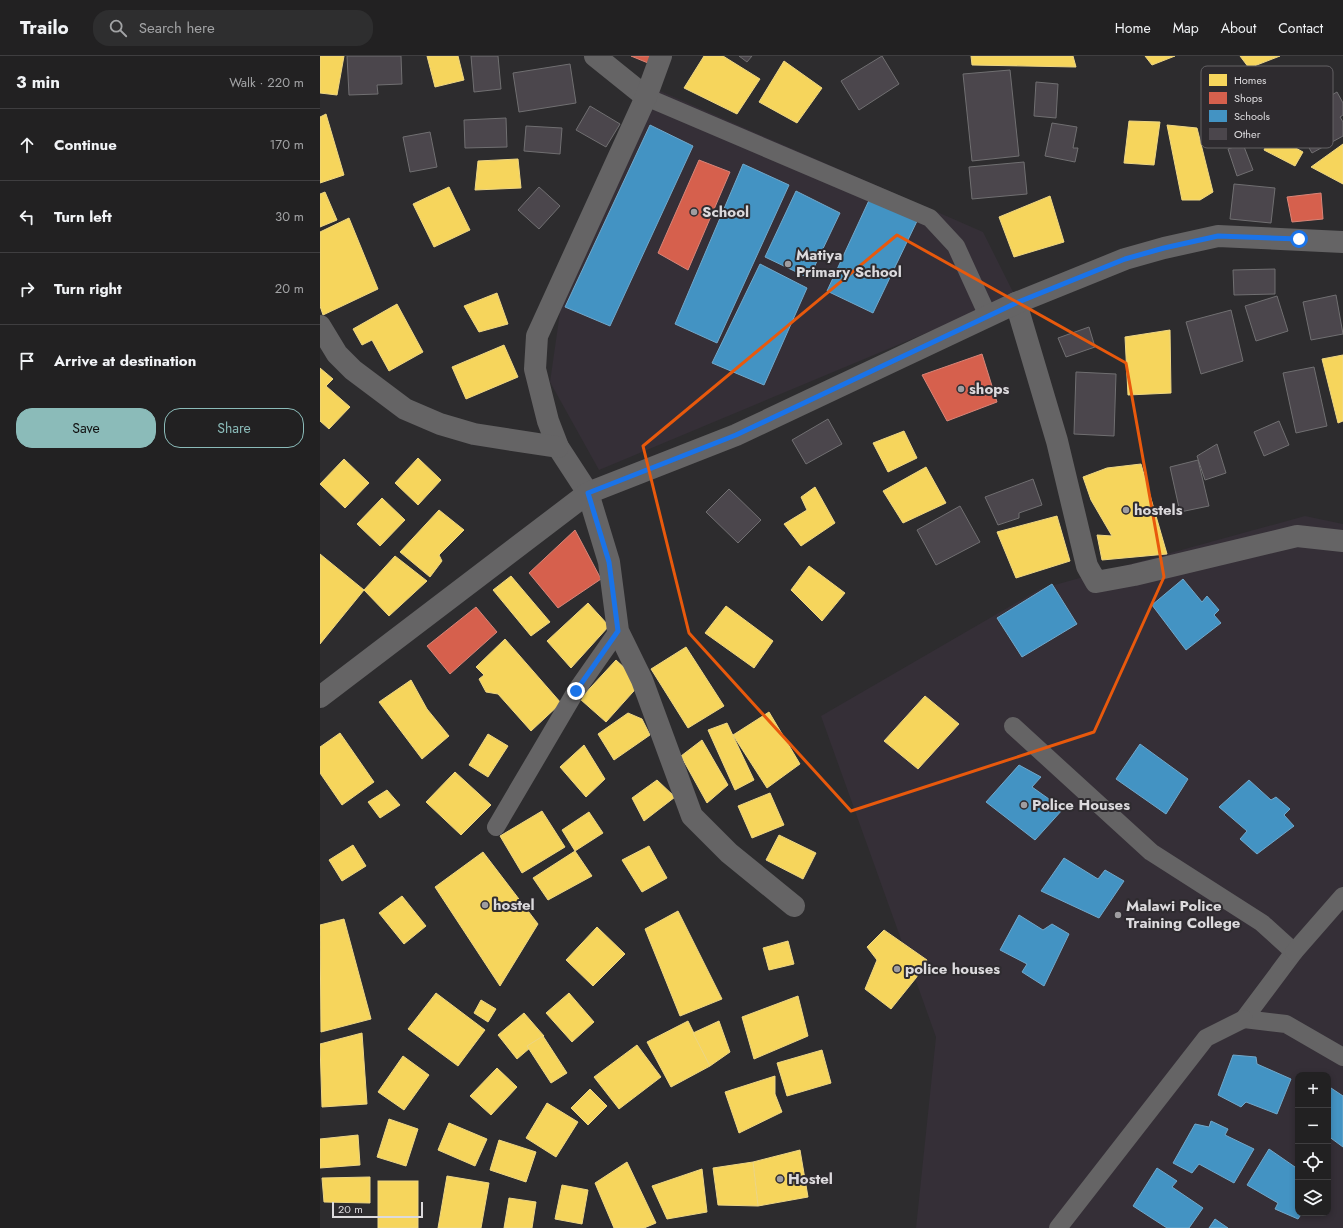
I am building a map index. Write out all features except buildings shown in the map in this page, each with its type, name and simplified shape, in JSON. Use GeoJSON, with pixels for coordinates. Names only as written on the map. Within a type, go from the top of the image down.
{"type":"FeatureCollection","features":[{"type":"Feature","properties":{"kind":"street"},"geometry":{"type":"LineString","coordinates":[[595,56],[646,97]]}},
{"type":"Feature","properties":{"kind":"street"},"geometry":{"type":"LineString","coordinates":[[661,56],[646,97],[537,336],[535,369],[548,421],[558,448],[588,493],[609,562],[618,631],[642,680],[692,816],[729,853],[794,906]]}},
{"type":"Feature","properties":{"kind":"street"},"geometry":{"type":"LineString","coordinates":[[320,697],[588,493],[736,435],[1016,303],[1125,259],[1164,248],[1218,236],[1343,242]]}},
{"type":"Feature","properties":{"kind":"street"},"geometry":{"type":"LineString","coordinates":[[1016,303],[1057,441],[1087,566],[1096,582],[1134,575],[1296,536],[1343,541]]}},
{"type":"Feature","properties":{"kind":"street"},"geometry":{"type":"LineString","coordinates":[[320,326],[337,354],[353,370],[405,409],[440,424],[474,434],[558,448]]}},
{"type":"Feature","properties":{"kind":"lane"},"geometry":{"type":"LineString","coordinates":[[646,97],[930,218],[956,246],[988,316]]}},
{"type":"Feature","properties":{"kind":"lane"},"geometry":{"type":"LineString","coordinates":[[496,827],[576,691],[618,631]]}},
{"type":"Feature","properties":{"kind":"lane"},"geometry":{"type":"LineString","coordinates":[[1013,726],[1152,852],[1262,923],[1294,952]]}},
{"type":"Feature","properties":{"kind":"lane"},"geometry":{"type":"LineString","coordinates":[[1058,1228],[1206,1038],[1244,1019],[1294,952],[1343,896]]}},
{"type":"Feature","properties":{"kind":"lane"},"geometry":{"type":"LineString","coordinates":[[1244,1019],[1286,1024],[1343,1056]]}},
{"type":"Feature","properties":{"kind":"highlighted area"},"geometry":{"type":"Polygon","coordinates":[[[897,235],[1126,363],[1164,577],[1094,732],[851,811],[689,633],[643,446],[897,235]]]}},
{"type":"Feature","properties":{"kind":"shaded area","name":"Matiya Primary School"},"geometry":{"type":"Polygon","coordinates":[[[660,91],[983,232],[1015,296],[599,470],[550,382],[562,298],[660,91]]]}},
{"type":"Feature","properties":{"kind":"shaded area","name":"Malawi Police Training College"},"geometry":{"type":"Polygon","coordinates":[[[1305,516],[1343,524],[1343,1228],[916,1228],[936,1037],[821,716],[1040,589],[1305,516]]]}},
{"type":"Feature","properties":{"kind":"place","name":"School"},"geometry":{"type":"Point","coordinates":[694,212]}},
{"type":"Feature","properties":{"kind":"place","name":"Matiya Primary School"},"geometry":{"type":"Point","coordinates":[788,264]}},
{"type":"Feature","properties":{"kind":"place","name":"shops"},"geometry":{"type":"Point","coordinates":[961,389]}},
{"type":"Feature","properties":{"kind":"place","name":"hostels"},"geometry":{"type":"Point","coordinates":[1126,510]}},
{"type":"Feature","properties":{"kind":"place","name":"Police Houses"},"geometry":{"type":"Point","coordinates":[1024,805]}},
{"type":"Feature","properties":{"kind":"place","name":"hostel"},"geometry":{"type":"Point","coordinates":[485,905]}},
{"type":"Feature","properties":{"kind":"place","name":"Malawi Police Training College"},"geometry":{"type":"Point","coordinates":[1118,915]}},
{"type":"Feature","properties":{"kind":"place","name":"police houses"},"geometry":{"type":"Point","coordinates":[897,969]}},
{"type":"Feature","properties":{"kind":"place","name":"Hostel"},"geometry":{"type":"Point","coordinates":[780,1179]}},
{"type":"Feature","properties":{"kind":"route"},"geometry":{"type":"LineString","coordinates":[[576,691],[618,631],[609,562],[588,493],[736,435],[1016,303],[1125,259],[1164,248],[1218,236],[1299,239]]}}]}
